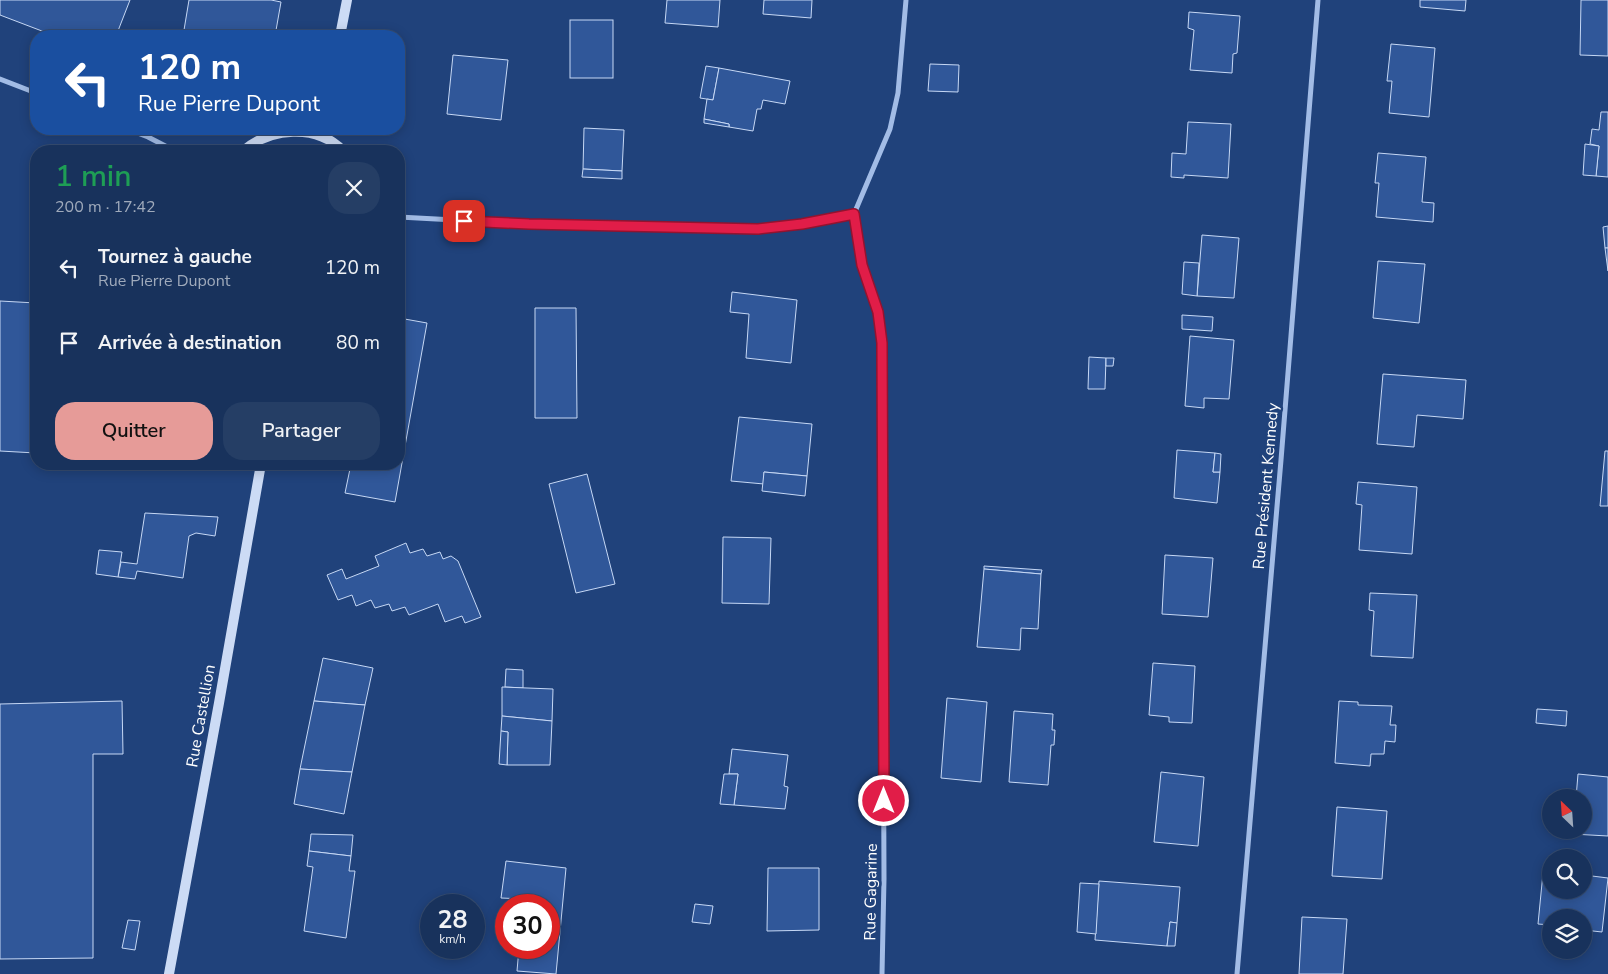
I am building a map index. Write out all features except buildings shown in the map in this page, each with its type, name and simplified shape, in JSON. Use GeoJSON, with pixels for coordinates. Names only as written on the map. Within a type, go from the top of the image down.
{"type":"FeatureCollection","features":[{"type":"Feature","properties":{"kind":"main road"},"geometry":{"type":"LineString","coordinates":[[341,30],[347,0]]}},
{"type":"Feature","properties":{"kind":"main road"},"geometry":{"type":"LineString","coordinates":[[250,145],[273,135]]}},
{"type":"Feature","properties":{"kind":"main road"},"geometry":{"type":"LineString","coordinates":[[322,135],[335,145]]}},
{"type":"Feature","properties":{"kind":"main road","name":"Rue Castellion"},"geometry":{"type":"LineString","coordinates":[[169,974],[260,470]]}},
{"type":"Feature","properties":{"kind":"street"},"geometry":{"type":"LineString","coordinates":[[405,218],[529,224],[758,229],[802,224],[854,214],[890,129],[898,93],[906,0]]}},
{"type":"Feature","properties":{"kind":"street","name":"Rue Président Kennedy"},"geometry":{"type":"LineString","coordinates":[[1237,974],[1318,0]]}},
{"type":"Feature","properties":{"kind":"street"},"geometry":{"type":"LineString","coordinates":[[0,79],[30,91]]}},
{"type":"Feature","properties":{"kind":"street"},"geometry":{"type":"LineString","coordinates":[[143,135],[163,145]]}},
{"type":"Feature","properties":{"kind":"street","name":"Rue Gagarine"},"geometry":{"type":"LineString","coordinates":[[854,214],[862,265],[878,312],[882,343],[884,879],[882,974]]}},
{"type":"Feature","properties":{"kind":"route"},"geometry":{"type":"LineString","coordinates":[[464,221],[758,229],[802,224],[854,214],[862,265],[878,312],[882,343],[884,801]]}}]}
